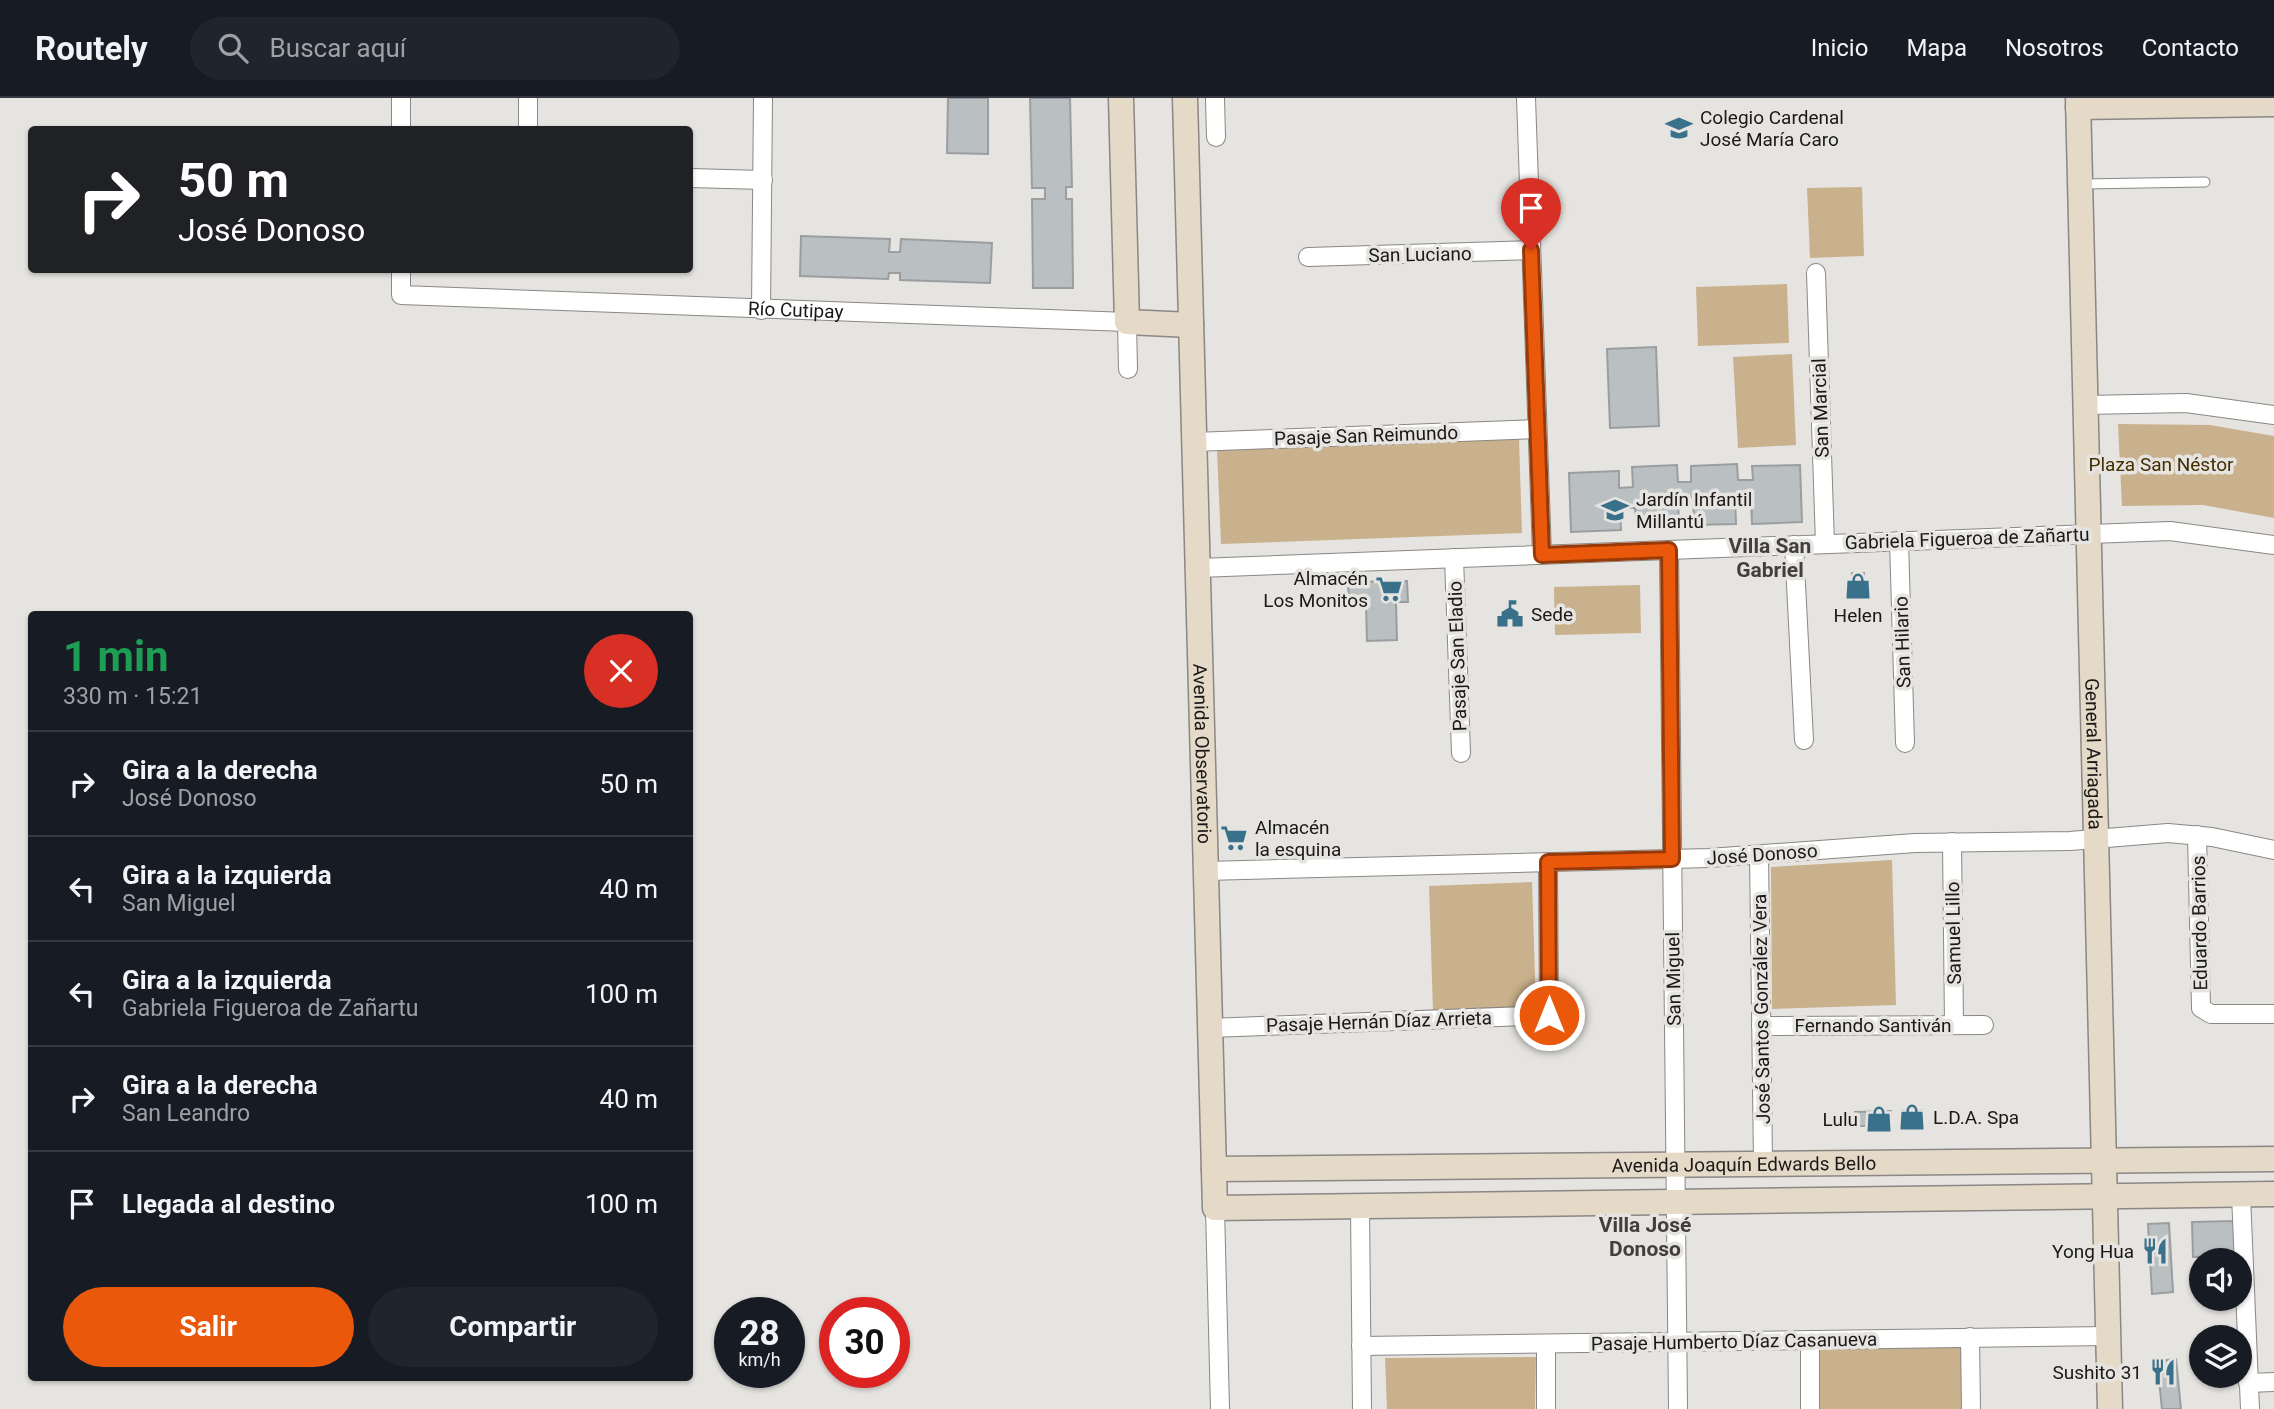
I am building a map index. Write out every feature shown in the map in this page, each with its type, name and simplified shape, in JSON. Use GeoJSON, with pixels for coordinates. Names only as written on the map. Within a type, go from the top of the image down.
{"type":"FeatureCollection","features":[{"type":"Feature","properties":{"kind":"street"},"geometry":{"type":"LineString","coordinates":[[401,98],[401,126]]}},
{"type":"Feature","properties":{"kind":"street"},"geometry":{"type":"LineString","coordinates":[[528,98],[528,126]]}},
{"type":"Feature","properties":{"kind":"street"},"geometry":{"type":"LineString","coordinates":[[761,310],[764,98]]}},
{"type":"Feature","properties":{"kind":"street"},"geometry":{"type":"LineString","coordinates":[[1121,98],[1128,369]]}},
{"type":"Feature","properties":{"kind":"street","name":"Avenida Observatorio"},"geometry":{"type":"LineString","coordinates":[[1185,98],[1220,1409]]}},
{"type":"Feature","properties":{"kind":"street"},"geometry":{"type":"LineString","coordinates":[[1215,98],[1216,136]]}},
{"type":"Feature","properties":{"kind":"street"},"geometry":{"type":"LineString","coordinates":[[1526,98],[1542,555]]}},
{"type":"Feature","properties":{"kind":"street"},"geometry":{"type":"LineString","coordinates":[[2078,103],[2261,102]]}},
{"type":"Feature","properties":{"kind":"street","name":"General Arriagada"},"geometry":{"type":"LineString","coordinates":[[2078,103],[2110,1409]]}},
{"type":"Feature","properties":{"kind":"street"},"geometry":{"type":"LineString","coordinates":[[693,178],[763,180]]}},
{"type":"Feature","properties":{"kind":"street","name":"San Luciano"},"geometry":{"type":"LineString","coordinates":[[1308,257],[1531,250]]}},
{"type":"Feature","properties":{"kind":"street","name":"Río Cutipay"},"geometry":{"type":"LineString","coordinates":[[401,273],[401,295],[1191,325]]}},
{"type":"Feature","properties":{"kind":"street","name":"San Marcial"},"geometry":{"type":"LineString","coordinates":[[1816,273],[1825,544]]}},
{"type":"Feature","properties":{"kind":"street"},"geometry":{"type":"LineString","coordinates":[[2085,405],[2186,403],[2274,415]]}},
{"type":"Feature","properties":{"kind":"street","name":"Pasaje San Reimundo"},"geometry":{"type":"LineString","coordinates":[[1194,442],[1537,429]]}},
{"type":"Feature","properties":{"kind":"street","name":"Gabriela Figueroa de Zañartu"},"geometry":{"type":"LineString","coordinates":[[1198,568],[2170,531],[2274,545]]}},
{"type":"Feature","properties":{"kind":"street","name":"San Hilario"},"geometry":{"type":"LineString","coordinates":[[1899,541],[1905,743]]}},
{"type":"Feature","properties":{"kind":"street"},"geometry":{"type":"LineString","coordinates":[[1794,545],[1804,740]]}},
{"type":"Feature","properties":{"kind":"street","name":"San Miguel"},"geometry":{"type":"LineString","coordinates":[[1669,550],[1678,1409]]}},
{"type":"Feature","properties":{"kind":"street","name":"Pasaje San Eladio"},"geometry":{"type":"LineString","coordinates":[[1454,558],[1461,753]]}},
{"type":"Feature","properties":{"kind":"street","name":"José Donoso"},"geometry":{"type":"LineString","coordinates":[[1206,871],[1672,859],[1952,842],[2095,839],[2144,834],[2197,835],[2274,850]]}},
{"type":"Feature","properties":{"kind":"street","name":"Eduardo Barrios"},"geometry":{"type":"LineString","coordinates":[[2197,835],[2203,1011],[2211,1014],[2274,1014]]}},
{"type":"Feature","properties":{"kind":"street","name":"Samuel Lillo"},"geometry":{"type":"LineString","coordinates":[[1952,842],[1954,1025]]}},
{"type":"Feature","properties":{"kind":"street","name":"José Santos González Vera"},"geometry":{"type":"LineString","coordinates":[[1759,854],[1763,1163]]}},
{"type":"Feature","properties":{"kind":"street","name":"Pasaje Hernán Díaz Arrieta"},"geometry":{"type":"LineString","coordinates":[[1210,1028],[1549,1015],[1548,862]]}},
{"type":"Feature","properties":{"kind":"street","name":"Fernando Santiván"},"geometry":{"type":"LineString","coordinates":[[1761,1026],[1984,1024]]}},
{"type":"Feature","properties":{"kind":"street","name":"Avenida Joaquín Edwards Bello"},"geometry":{"type":"LineString","coordinates":[[1214,1169],[2274,1159]]}},
{"type":"Feature","properties":{"kind":"street","name":"Avenida Joaquín Edwards Bello"},"geometry":{"type":"LineString","coordinates":[[1215,1208],[2274,1194]]}},
{"type":"Feature","properties":{"kind":"street"},"geometry":{"type":"LineString","coordinates":[[2241,1195],[2246,1325]]}},
{"type":"Feature","properties":{"kind":"street"},"geometry":{"type":"LineString","coordinates":[[1360,1207],[1362,1409]]}},
{"type":"Feature","properties":{"kind":"street","name":"Pasaje Humberto Díaz Casanueva"},"geometry":{"type":"LineString","coordinates":[[1361,1346],[2108,1336]]}},
{"type":"Feature","properties":{"kind":"street"},"geometry":{"type":"LineString","coordinates":[[1970,1337],[1971,1409]]}},
{"type":"Feature","properties":{"kind":"street"},"geometry":{"type":"LineString","coordinates":[[1810,1340],[1810,1409]]}},
{"type":"Feature","properties":{"kind":"street"},"geometry":{"type":"LineString","coordinates":[[1546,1343],[1546,1409]]}},
{"type":"Feature","properties":{"kind":"street"},"geometry":{"type":"LineString","coordinates":[[2252,1382],[2274,1382]]}},
{"type":"Feature","properties":{"kind":"street"},"geometry":{"type":"LineString","coordinates":[[2248,1388],[2249,1409]]}},
{"type":"Feature","properties":{"kind":"lane"},"geometry":{"type":"LineString","coordinates":[[2080,184],[2205,182]]}},
{"type":"Feature","properties":{"kind":"green space"},"geometry":{"type":"Polygon","coordinates":[[[1862,187],[1864,256],[1810,258],[1807,188],[1862,187]]]}},
{"type":"Feature","properties":{"kind":"green space"},"geometry":{"type":"Polygon","coordinates":[[[1787,284],[1789,343],[1698,346],[1696,287],[1787,284]]]}},
{"type":"Feature","properties":{"kind":"green space"},"geometry":{"type":"Polygon","coordinates":[[[1792,354],[1796,445],[1738,448],[1733,357],[1792,354]]]}},
{"type":"Feature","properties":{"kind":"green space","name":"Plaza San Néstor"},"geometry":{"type":"Polygon","coordinates":[[[2118,424],[2210,425],[2274,436],[2274,518],[2203,505],[2122,506],[2118,424]]]}},
{"type":"Feature","properties":{"kind":"green space"},"geometry":{"type":"Polygon","coordinates":[[[1519,439],[1522,533],[1221,544],[1217,450],[1519,439]]]}},
{"type":"Feature","properties":{"kind":"green space"},"geometry":{"type":"Polygon","coordinates":[[[1640,585],[1641,633],[1555,635],[1554,587],[1640,585]]]}},
{"type":"Feature","properties":{"kind":"green space"},"geometry":{"type":"Polygon","coordinates":[[[1892,860],[1896,1005],[1772,1009],[1771,867],[1892,860]]]}},
{"type":"Feature","properties":{"kind":"green space"},"geometry":{"type":"Polygon","coordinates":[[[1532,882],[1536,1007],[1433,1011],[1429,886],[1532,882]]]}},
{"type":"Feature","properties":{"kind":"green space"},"geometry":{"type":"Polygon","coordinates":[[[1955,1342],[1962,1349],[1963,1409],[1815,1409],[1815,1349],[1955,1342]]]}},
{"type":"Feature","properties":{"kind":"green space"},"geometry":{"type":"Polygon","coordinates":[[[1536,1357],[1535,1409],[1387,1409],[1385,1358],[1536,1357]]]}},
{"type":"Feature","properties":{"kind":"building"},"geometry":{"type":"Polygon","coordinates":[[[948,98],[988,98],[988,154],[947,153],[948,98]]]}},
{"type":"Feature","properties":{"kind":"building"},"geometry":{"type":"Polygon","coordinates":[[[1030,98],[1070,98],[1072,187],[1066,187],[1066,199],[1072,199],[1073,288],[1033,288],[1032,199],[1045,199],[1045,188],[1032,188],[1030,98]]]}},
{"type":"Feature","properties":{"kind":"building"},"geometry":{"type":"Polygon","coordinates":[[[801,236],[890,239],[889,252],[900,252],[901,239],[992,243],[990,283],[900,280],[900,273],[889,273],[888,279],[800,276],[801,236]]]}},
{"type":"Feature","properties":{"kind":"building"},"geometry":{"type":"Polygon","coordinates":[[[1656,347],[1659,426],[1610,428],[1607,349],[1656,347]]]}},
{"type":"Feature","properties":{"kind":"building"},"geometry":{"type":"Polygon","coordinates":[[[1737,464],[1738,480],[1753,480],[1752,466],[1800,465],[1802,522],[1752,524],[1751,497],[1735,497],[1736,524],[1694,525],[1693,497],[1678,498],[1679,527],[1636,529],[1635,508],[1620,508],[1621,530],[1571,532],[1569,473],[1619,471],[1619,488],[1633,487],[1632,467],[1677,465],[1678,482],[1691,482],[1691,466],[1737,464]]]}},
{"type":"Feature","properties":{"kind":"building","name":"Helen"},"geometry":{"type":"Polygon","coordinates":[[[1852,573],[1864,573],[1864,598],[1852,598],[1852,573]]]}},
{"type":"Feature","properties":{"kind":"building"},"geometry":{"type":"Polygon","coordinates":[[[1407,581],[1408,602],[1396,602],[1397,640],[1367,641],[1366,606],[1349,606],[1348,582],[1407,581]]]}},
{"type":"Feature","properties":{"kind":"building","name":"L.D.A. Spa"},"geometry":{"type":"Polygon","coordinates":[[[1902,1110],[1923,1110],[1923,1125],[1902,1125],[1902,1110]]]}},
{"type":"Feature","properties":{"kind":"building"},"geometry":{"type":"Polygon","coordinates":[[[1891,1111],[1891,1126],[1855,1126],[1855,1112],[1891,1111]]]}},
{"type":"Feature","properties":{"kind":"building"},"geometry":{"type":"Polygon","coordinates":[[[2235,1221],[2236,1248],[2193,1248],[2192,1222],[2235,1221]]]}},
{"type":"Feature","properties":{"kind":"building"},"geometry":{"type":"Polygon","coordinates":[[[2169,1223],[2173,1292],[2152,1294],[2148,1224],[2169,1223]]]}},
{"type":"Feature","properties":{"kind":"building"},"geometry":{"type":"Polygon","coordinates":[[[2176,1359],[2181,1409],[2162,1409],[2157,1361],[2176,1359]]]}},
{"type":"Feature","properties":{"kind":"place","name":"Colegio Cardenal José María Caro"},"geometry":{"type":"Point","coordinates":[1679,128]}},
{"type":"Feature","properties":{"kind":"place","name":"Jardín Infantil Millantú"},"geometry":{"type":"Point","coordinates":[1615,510]}},
{"type":"Feature","properties":{"kind":"place","name":"Helen"},"geometry":{"type":"Point","coordinates":[1858,586]}},
{"type":"Feature","properties":{"kind":"place","name":"Almacén Los Monitos"},"geometry":{"type":"Point","coordinates":[1389,589]}},
{"type":"Feature","properties":{"kind":"place","name":"Sede"},"geometry":{"type":"Point","coordinates":[1510,614]}},
{"type":"Feature","properties":{"kind":"place","name":"Almacén la esquina"},"geometry":{"type":"Point","coordinates":[1234,838]}},
{"type":"Feature","properties":{"kind":"place","name":"L.D.A. Spa"},"geometry":{"type":"Point","coordinates":[1912,1117]}},
{"type":"Feature","properties":{"kind":"place","name":"Lulu"},"geometry":{"type":"Point","coordinates":[1879,1119]}},
{"type":"Feature","properties":{"kind":"place","name":"Yong Hua"},"geometry":{"type":"Point","coordinates":[2155,1251]}},
{"type":"Feature","properties":{"kind":"place","name":"Sushito 31"},"geometry":{"type":"Point","coordinates":[2163,1372]}},
{"type":"Feature","properties":{"kind":"district","name":"Villa San Gabriel"},"geometry":{"type":"Point","coordinates":[1770,558]}},
{"type":"Feature","properties":{"kind":"district","name":"Villa José Donoso"},"geometry":{"type":"Point","coordinates":[1645,1237]}},
{"type":"Feature","properties":{"kind":"route"},"geometry":{"type":"LineString","coordinates":[[1531,250],[1542,555],[1669,550],[1672,859],[1548,862],[1549,1015]]}}]}
